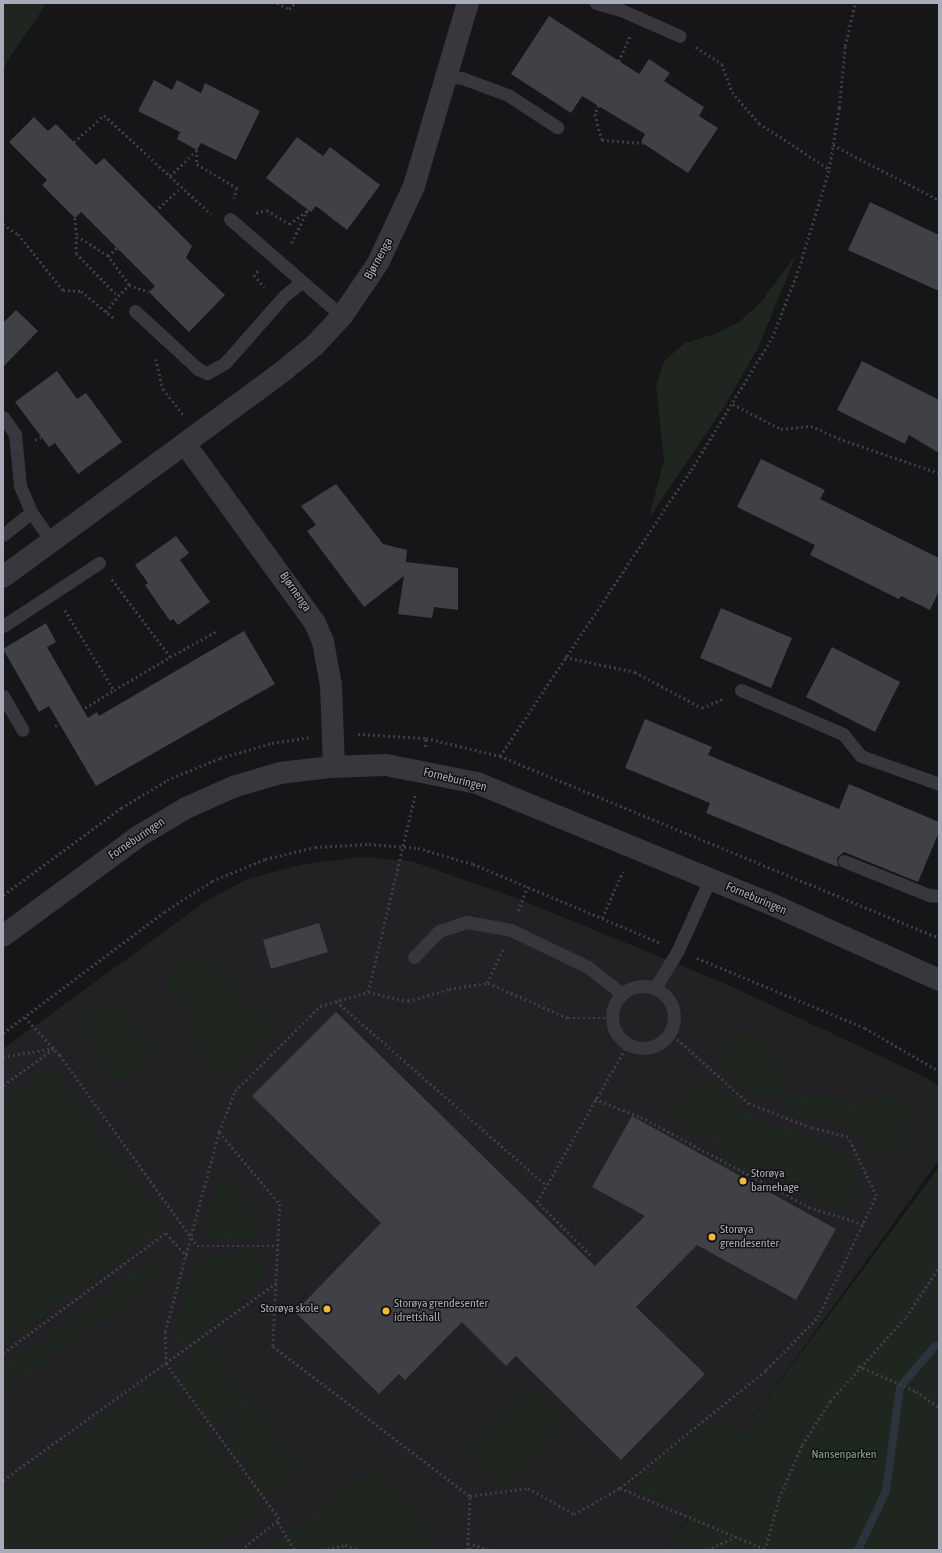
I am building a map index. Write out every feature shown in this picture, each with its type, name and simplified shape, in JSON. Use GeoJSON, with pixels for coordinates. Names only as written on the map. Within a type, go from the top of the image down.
{"type":"FeatureCollection","features":[{"type":"Feature","properties":{"kind":"street","name":"Bjørnenga"},"geometry":{"type":"LineString","coordinates":[[3,577],[193,439],[314,346],[342,316],[375,268],[396,228],[414,186],[468,3]]}},
{"type":"Feature","properties":{"kind":"street","name":"Bjørnenga"},"geometry":{"type":"LineString","coordinates":[[193,439],[316,623],[327,661],[335,734],[334,767]]}},
{"type":"Feature","properties":{"kind":"street","name":"Forneburingen"},"geometry":{"type":"LineString","coordinates":[[3,936],[139,836],[186,808],[233,787],[273,775],[334,767],[386,765],[477,783],[710,879],[914,967],[939,980]]}},
{"type":"Feature","properties":{"kind":"lane"},"geometry":{"type":"LineString","coordinates":[[596,3],[639,18],[680,36]]}},
{"type":"Feature","properties":{"kind":"lane"},"geometry":{"type":"LineString","coordinates":[[447,76],[462,78],[508,95],[557,127]]}},
{"type":"Feature","properties":{"kind":"lane"},"geometry":{"type":"LineString","coordinates":[[230,219],[300,282],[342,316]]}},
{"type":"Feature","properties":{"kind":"lane"},"geometry":{"type":"LineString","coordinates":[[135,310],[198,369],[207,373],[225,363],[284,296],[300,282]]}},
{"type":"Feature","properties":{"kind":"lane"},"geometry":{"type":"LineString","coordinates":[[3,417],[15,434],[20,486],[31,512],[51,542]]}},
{"type":"Feature","properties":{"kind":"lane"},"geometry":{"type":"LineString","coordinates":[[3,535],[31,512]]}},
{"type":"Feature","properties":{"kind":"lane"},"geometry":{"type":"LineString","coordinates":[[3,626],[99,562]]}},
{"type":"Feature","properties":{"kind":"lane"},"geometry":{"type":"LineString","coordinates":[[741,690],[843,734],[861,756],[939,784]]}},
{"type":"Feature","properties":{"kind":"lane"},"geometry":{"type":"LineString","coordinates":[[3,696],[22,730]]}},
{"type":"Feature","properties":{"kind":"lane"},"geometry":{"type":"LineString","coordinates":[[844,861],[929,895],[939,896]]}},
{"type":"Feature","properties":{"kind":"lane"},"geometry":{"type":"LineString","coordinates":[[655,988],[678,950],[710,879]]}},
{"type":"Feature","properties":{"kind":"lane"},"geometry":{"type":"LineString","coordinates":[[414,957],[439,931],[467,922],[511,930],[588,967],[622,994]]}},
{"type":"Feature","properties":{"kind":"lane"},"geometry":{"type":"LineString","coordinates":[[638,986],[655,988],[666,995],[673,1007],[674,1020],[670,1033],[661,1043],[648,1048],[628,1044],[615,1031],[612,1018],[614,1004],[622,994],[638,986]]}},
{"type":"Feature","properties":{"kind":"path"},"geometry":{"type":"LineString","coordinates":[[277,3],[289,9],[295,3]]}},
{"type":"Feature","properties":{"kind":"path"},"geometry":{"type":"LineString","coordinates":[[500,756],[733,404],[772,338],[815,219],[828,169],[833,145],[846,46],[855,3]]}},
{"type":"Feature","properties":{"kind":"path"},"geometry":{"type":"LineString","coordinates":[[639,18],[595,114],[602,140],[644,144]]}},
{"type":"Feature","properties":{"kind":"path"},"geometry":{"type":"LineString","coordinates":[[680,36],[722,64],[732,92],[759,124],[828,169]]}},
{"type":"Feature","properties":{"kind":"path"},"geometry":{"type":"LineString","coordinates":[[74,142],[104,115],[213,217],[230,219],[267,210],[289,224],[308,210],[282,265]]}},
{"type":"Feature","properties":{"kind":"path"},"geometry":{"type":"LineString","coordinates":[[833,145],[939,200]]}},
{"type":"Feature","properties":{"kind":"path"},"geometry":{"type":"LineString","coordinates":[[170,176],[197,150],[197,164],[237,188],[230,219]]}},
{"type":"Feature","properties":{"kind":"path"},"geometry":{"type":"LineString","coordinates":[[108,256],[181,187]]}},
{"type":"Feature","properties":{"kind":"path"},"geometry":{"type":"LineString","coordinates":[[75,218],[77,237],[76,253],[118,296]]}},
{"type":"Feature","properties":{"kind":"path"},"geometry":{"type":"LineString","coordinates":[[3,224],[18,234],[63,290],[81,291],[118,322]]}},
{"type":"Feature","properties":{"kind":"path"},"geometry":{"type":"LineString","coordinates":[[77,237],[108,256],[129,285],[149,292]]}},
{"type":"Feature","properties":{"kind":"path"},"geometry":{"type":"LineString","coordinates":[[254,275],[266,290]]}},
{"type":"Feature","properties":{"kind":"path"},"geometry":{"type":"LineString","coordinates":[[106,312],[118,296],[129,285]]}},
{"type":"Feature","properties":{"kind":"path"},"geometry":{"type":"LineString","coordinates":[[153,351],[163,389],[193,439]]}},
{"type":"Feature","properties":{"kind":"path"},"geometry":{"type":"LineString","coordinates":[[733,404],[781,429],[811,426],[843,440],[939,473]]}},
{"type":"Feature","properties":{"kind":"path"},"geometry":{"type":"LineString","coordinates":[[99,562],[170,657]]}},
{"type":"Feature","properties":{"kind":"path"},"geometry":{"type":"LineString","coordinates":[[55,592],[114,690]]}},
{"type":"Feature","properties":{"kind":"path"},"geometry":{"type":"LineString","coordinates":[[55,726],[170,657],[217,631]]}},
{"type":"Feature","properties":{"kind":"path"},"geometry":{"type":"LineString","coordinates":[[565,658],[635,672],[702,708],[741,690]]}},
{"type":"Feature","properties":{"kind":"path"},"geometry":{"type":"LineString","coordinates":[[3,895],[121,808],[167,780],[220,758],[272,743],[335,734],[390,733],[426,738],[500,756],[939,938]]}},
{"type":"Feature","properties":{"kind":"path"},"geometry":{"type":"LineString","coordinates":[[3,1033],[164,912],[212,881],[265,859],[315,847],[369,844],[403,846],[473,864],[865,1028],[939,1072]]}},
{"type":"Feature","properties":{"kind":"path"},"geometry":{"type":"LineString","coordinates":[[368,992],[403,846]]}},
{"type":"Feature","properties":{"kind":"path"},"geometry":{"type":"LineString","coordinates":[[602,918],[624,866]]}},
{"type":"Feature","properties":{"kind":"path"},"geometry":{"type":"LineString","coordinates":[[296,1550],[278,1522],[279,1519],[166,1364],[165,1332],[192,1238],[219,1132],[235,1091],[320,1006],[368,992],[408,1001],[449,989],[488,983],[568,1018],[612,1018]]}},
{"type":"Feature","properties":{"kind":"path"},"geometry":{"type":"LineString","coordinates":[[336,1001],[546,1185]]}},
{"type":"Feature","properties":{"kind":"path"},"geometry":{"type":"LineString","coordinates":[[25,1017],[55,1048],[197,1246],[278,1246]]}},
{"type":"Feature","properties":{"kind":"path"},"geometry":{"type":"LineString","coordinates":[[219,1132],[280,1204],[273,1346],[470,1496],[528,1488],[574,1514],[620,1488],[766,1370],[818,1317],[876,1196],[848,1137],[811,1128],[749,1104],[670,1033]]}},
{"type":"Feature","properties":{"kind":"path"},"geometry":{"type":"LineString","coordinates":[[590,1255],[537,1202],[628,1044]]}},
{"type":"Feature","properties":{"kind":"path"},"geometry":{"type":"LineString","coordinates":[[3,1057],[55,1048]]}},
{"type":"Feature","properties":{"kind":"path"},"geometry":{"type":"LineString","coordinates":[[3,1086],[55,1048]]}},
{"type":"Feature","properties":{"kind":"path"},"geometry":{"type":"LineString","coordinates":[[595,1099],[641,1117],[809,1207],[863,1224]]}},
{"type":"Feature","properties":{"kind":"path"},"geometry":{"type":"LineString","coordinates":[[3,1353],[166,1233],[187,1256]]}},
{"type":"Feature","properties":{"kind":"path"},"geometry":{"type":"LineString","coordinates":[[620,1488],[736,1536],[765,1550],[779,1498],[802,1445],[830,1401],[858,1366],[906,1317],[939,1267]]}},
{"type":"Feature","properties":{"kind":"path"},"geometry":{"type":"LineString","coordinates":[[934,1276],[939,1278]]}},
{"type":"Feature","properties":{"kind":"path"},"geometry":{"type":"LineString","coordinates":[[3,1480],[166,1364],[276,1283]]}},
{"type":"Feature","properties":{"kind":"path"},"geometry":{"type":"LineString","coordinates":[[858,1366],[916,1391],[939,1407]]}},
{"type":"Feature","properties":{"kind":"path"},"geometry":{"type":"LineString","coordinates":[[466,1550],[468,1543],[470,1496]]}},
{"type":"Feature","properties":{"kind":"path"},"geometry":{"type":"LineString","coordinates":[[241,1550],[278,1522]]}},
{"type":"Feature","properties":{"kind":"path"},"geometry":{"type":"LineString","coordinates":[[707,1550],[736,1536]]}},
{"type":"Feature","properties":{"kind":"path"},"geometry":{"type":"LineString","coordinates":[[468,1543],[471,1550]]}},
{"type":"Feature","properties":{"kind":"path"},"geometry":{"type":"LineString","coordinates":[[468,1543],[490,1550]]}},
{"type":"Feature","properties":{"kind":"path"},"geometry":{"type":"LineString","coordinates":[[322,1550],[345,1546],[359,1550]]}},
{"type":"Feature","properties":{"kind":"shaded area","name":"Storøya skole"},"geometry":{"type":"Polygon","coordinates":[[[360,857],[411,861],[516,898],[724,983],[929,1079],[939,1087],[939,1160],[755,1415],[748,1436],[664,1550],[441,1550],[376,1468],[263,1550],[3,1550],[3,1049],[205,902],[247,879],[304,864],[360,857]]]}},
{"type":"Feature","properties":{"kind":"green space"},"geometry":{"type":"Polygon","coordinates":[[[3,3],[47,3],[8,60],[3,72],[3,3]]]}},
{"type":"Feature","properties":{"kind":"green space"},"geometry":{"type":"Polygon","coordinates":[[[796,255],[758,348],[724,407],[649,518],[664,460],[656,385],[664,361],[685,343],[715,334],[739,322],[761,302],[796,255]]]}},
{"type":"Feature","properties":{"kind":"green space"},"geometry":{"type":"Polygon","coordinates":[[[206,955],[230,978],[234,991],[275,1028],[225,1078],[198,1052],[195,1017],[167,980],[171,966],[206,955]]]}},
{"type":"Feature","properties":{"kind":"green space"},"geometry":{"type":"Polygon","coordinates":[[[112,997],[156,1058],[120,1083],[77,1024],[112,997]]]}},
{"type":"Feature","properties":{"kind":"green space"},"geometry":{"type":"Polygon","coordinates":[[[740,1031],[767,1045],[779,1070],[782,1091],[799,1098],[831,1094],[856,1108],[864,1099],[888,1093],[908,1107],[912,1129],[902,1149],[877,1160],[858,1133],[836,1121],[798,1117],[783,1102],[764,1093],[746,1092],[719,1066],[740,1031]]]}},
{"type":"Feature","properties":{"kind":"green space"},"geometry":{"type":"Polygon","coordinates":[[[52,1067],[167,1225],[3,1345],[3,1103],[52,1067]]]}},
{"type":"Feature","properties":{"kind":"green space"},"geometry":{"type":"Polygon","coordinates":[[[701,1080],[708,1080],[757,1121],[822,1139],[849,1156],[857,1170],[857,1185],[841,1211],[774,1173],[765,1180],[721,1157],[728,1149],[665,1114],[701,1080]]]}},
{"type":"Feature","properties":{"kind":"green space","name":"Nansenparken"},"geometry":{"type":"Polygon","coordinates":[[[939,1167],[939,1550],[664,1550],[694,1511],[640,1490],[636,1478],[719,1416],[748,1436],[755,1415],[939,1167]]]}},
{"type":"Feature","properties":{"kind":"green space"},"geometry":{"type":"Polygon","coordinates":[[[223,1174],[246,1203],[261,1236],[213,1240],[206,1238],[203,1232],[223,1174]]]}},
{"type":"Feature","properties":{"kind":"green space"},"geometry":{"type":"Polygon","coordinates":[[[261,1250],[265,1257],[264,1270],[256,1291],[190,1340],[177,1344],[174,1340],[192,1270],[202,1256],[261,1250]]]}},
{"type":"Feature","properties":{"kind":"green space"},"geometry":{"type":"Polygon","coordinates":[[[153,1258],[165,1274],[3,1393],[3,1368],[153,1258]]]}},
{"type":"Feature","properties":{"kind":"green space"},"geometry":{"type":"Polygon","coordinates":[[[207,1342],[250,1402],[216,1427],[173,1367],[207,1342]]]}},
{"type":"Feature","properties":{"kind":"green space"},"geometry":{"type":"Polygon","coordinates":[[[161,1375],[262,1512],[211,1550],[3,1550],[3,1491],[161,1375]]]}},
{"type":"Feature","properties":{"kind":"green space"},"geometry":{"type":"Polygon","coordinates":[[[532,1388],[566,1422],[502,1489],[467,1455],[532,1388]]]}},
{"type":"Feature","properties":{"kind":"green space"},"geometry":{"type":"Polygon","coordinates":[[[254,1406],[301,1471],[268,1495],[221,1430],[254,1406]]]}},
{"type":"Feature","properties":{"kind":"green space"},"geometry":{"type":"Polygon","coordinates":[[[376,1468],[441,1550],[263,1550],[376,1468]]]}},
{"type":"Feature","properties":{"kind":"building"},"geometry":{"type":"Polygon","coordinates":[[[549,16],[639,74],[649,59],[670,73],[664,81],[704,107],[699,116],[718,128],[688,173],[641,142],[645,134],[582,96],[571,113],[511,74],[549,16]]]}},
{"type":"Feature","properties":{"kind":"building"},"geometry":{"type":"Polygon","coordinates":[[[154,80],[172,90],[177,80],[201,93],[205,83],[260,111],[236,160],[201,143],[197,150],[177,139],[180,132],[138,111],[154,80]]]}},
{"type":"Feature","properties":{"kind":"building"},"geometry":{"type":"Polygon","coordinates":[[[34,117],[48,131],[56,124],[96,165],[104,158],[192,246],[186,258],[225,295],[189,332],[149,292],[155,286],[81,212],[75,218],[42,185],[47,180],[9,142],[34,117]]]}},
{"type":"Feature","properties":{"kind":"building"},"geometry":{"type":"Polygon","coordinates":[[[297,137],[323,156],[330,147],[380,185],[347,230],[316,206],[311,212],[266,178],[297,137]]]}},
{"type":"Feature","properties":{"kind":"building"},"geometry":{"type":"Polygon","coordinates":[[[870,202],[939,235],[939,291],[848,250],[870,202]]]}},
{"type":"Feature","properties":{"kind":"building"},"geometry":{"type":"Polygon","coordinates":[[[16,310],[38,331],[3,367],[3,323],[16,310]]]}},
{"type":"Feature","properties":{"kind":"building"},"geometry":{"type":"Polygon","coordinates":[[[862,361],[939,400],[939,453],[909,435],[905,444],[837,410],[862,361]]]}},
{"type":"Feature","properties":{"kind":"building"},"geometry":{"type":"Polygon","coordinates":[[[57,371],[77,399],[86,393],[122,442],[78,474],[55,443],[49,447],[15,402],[57,371]]]}},
{"type":"Feature","properties":{"kind":"building"},"geometry":{"type":"Polygon","coordinates":[[[761,459],[825,490],[820,499],[939,558],[939,591],[930,610],[901,596],[899,599],[810,555],[815,545],[737,507],[761,459]]]}},
{"type":"Feature","properties":{"kind":"building"},"geometry":{"type":"Polygon","coordinates":[[[336,484],[383,544],[407,550],[405,570],[406,562],[458,568],[458,610],[434,607],[432,618],[398,614],[404,576],[364,607],[307,531],[316,525],[301,506],[336,484]]]}},
{"type":"Feature","properties":{"kind":"building"},"geometry":{"type":"Polygon","coordinates":[[[176,536],[189,553],[180,560],[210,602],[178,625],[173,619],[170,621],[145,585],[148,583],[135,565],[176,536]]]}},
{"type":"Feature","properties":{"kind":"building"},"geometry":{"type":"Polygon","coordinates":[[[721,608],[792,638],[771,688],[700,658],[721,608]]]}},
{"type":"Feature","properties":{"kind":"building"},"geometry":{"type":"Polygon","coordinates":[[[46,623],[56,642],[47,647],[88,718],[97,712],[99,716],[244,631],[275,684],[96,786],[49,706],[39,712],[3,649],[46,623]]]}},
{"type":"Feature","properties":{"kind":"building"},"geometry":{"type":"Polygon","coordinates":[[[832,647],[900,682],[875,732],[806,697],[832,647]]]}},
{"type":"Feature","properties":{"kind":"building"},"geometry":{"type":"Polygon","coordinates":[[[645,719],[712,747],[708,755],[839,809],[849,784],[939,822],[939,832],[918,882],[844,852],[837,858],[838,867],[706,813],[710,803],[625,768],[645,719]]]}},
{"type":"Feature","properties":{"kind":"building"},"geometry":{"type":"Polygon","coordinates":[[[319,923],[328,952],[271,969],[263,940],[319,923]]]}},
{"type":"Feature","properties":{"kind":"building","name":"Storøya grendesenter"},"geometry":{"type":"Polygon","coordinates":[[[336,1012],[595,1266],[645,1216],[592,1187],[632,1116],[836,1229],[796,1300],[697,1245],[636,1307],[705,1374],[621,1460],[516,1356],[506,1366],[462,1322],[405,1380],[399,1374],[379,1394],[295,1312],[381,1223],[252,1096],[336,1012]]]}},
{"type":"Feature","properties":{"kind":"waterway"},"geometry":{"type":"LineString","coordinates":[[858,1550],[886,1491],[900,1387],[935,1346]]}},
{"type":"Feature","properties":{"kind":"place","name":"Storøya barnehage"},"geometry":{"type":"Point","coordinates":[743,1181]}},
{"type":"Feature","properties":{"kind":"place","name":"Storøya grendesenter"},"geometry":{"type":"Point","coordinates":[712,1237]}},
{"type":"Feature","properties":{"kind":"place","name":"Storøya skole"},"geometry":{"type":"Point","coordinates":[327,1309]}},
{"type":"Feature","properties":{"kind":"place","name":"Storøya grendesenter idrettshall"},"geometry":{"type":"Point","coordinates":[386,1311]}}]}
